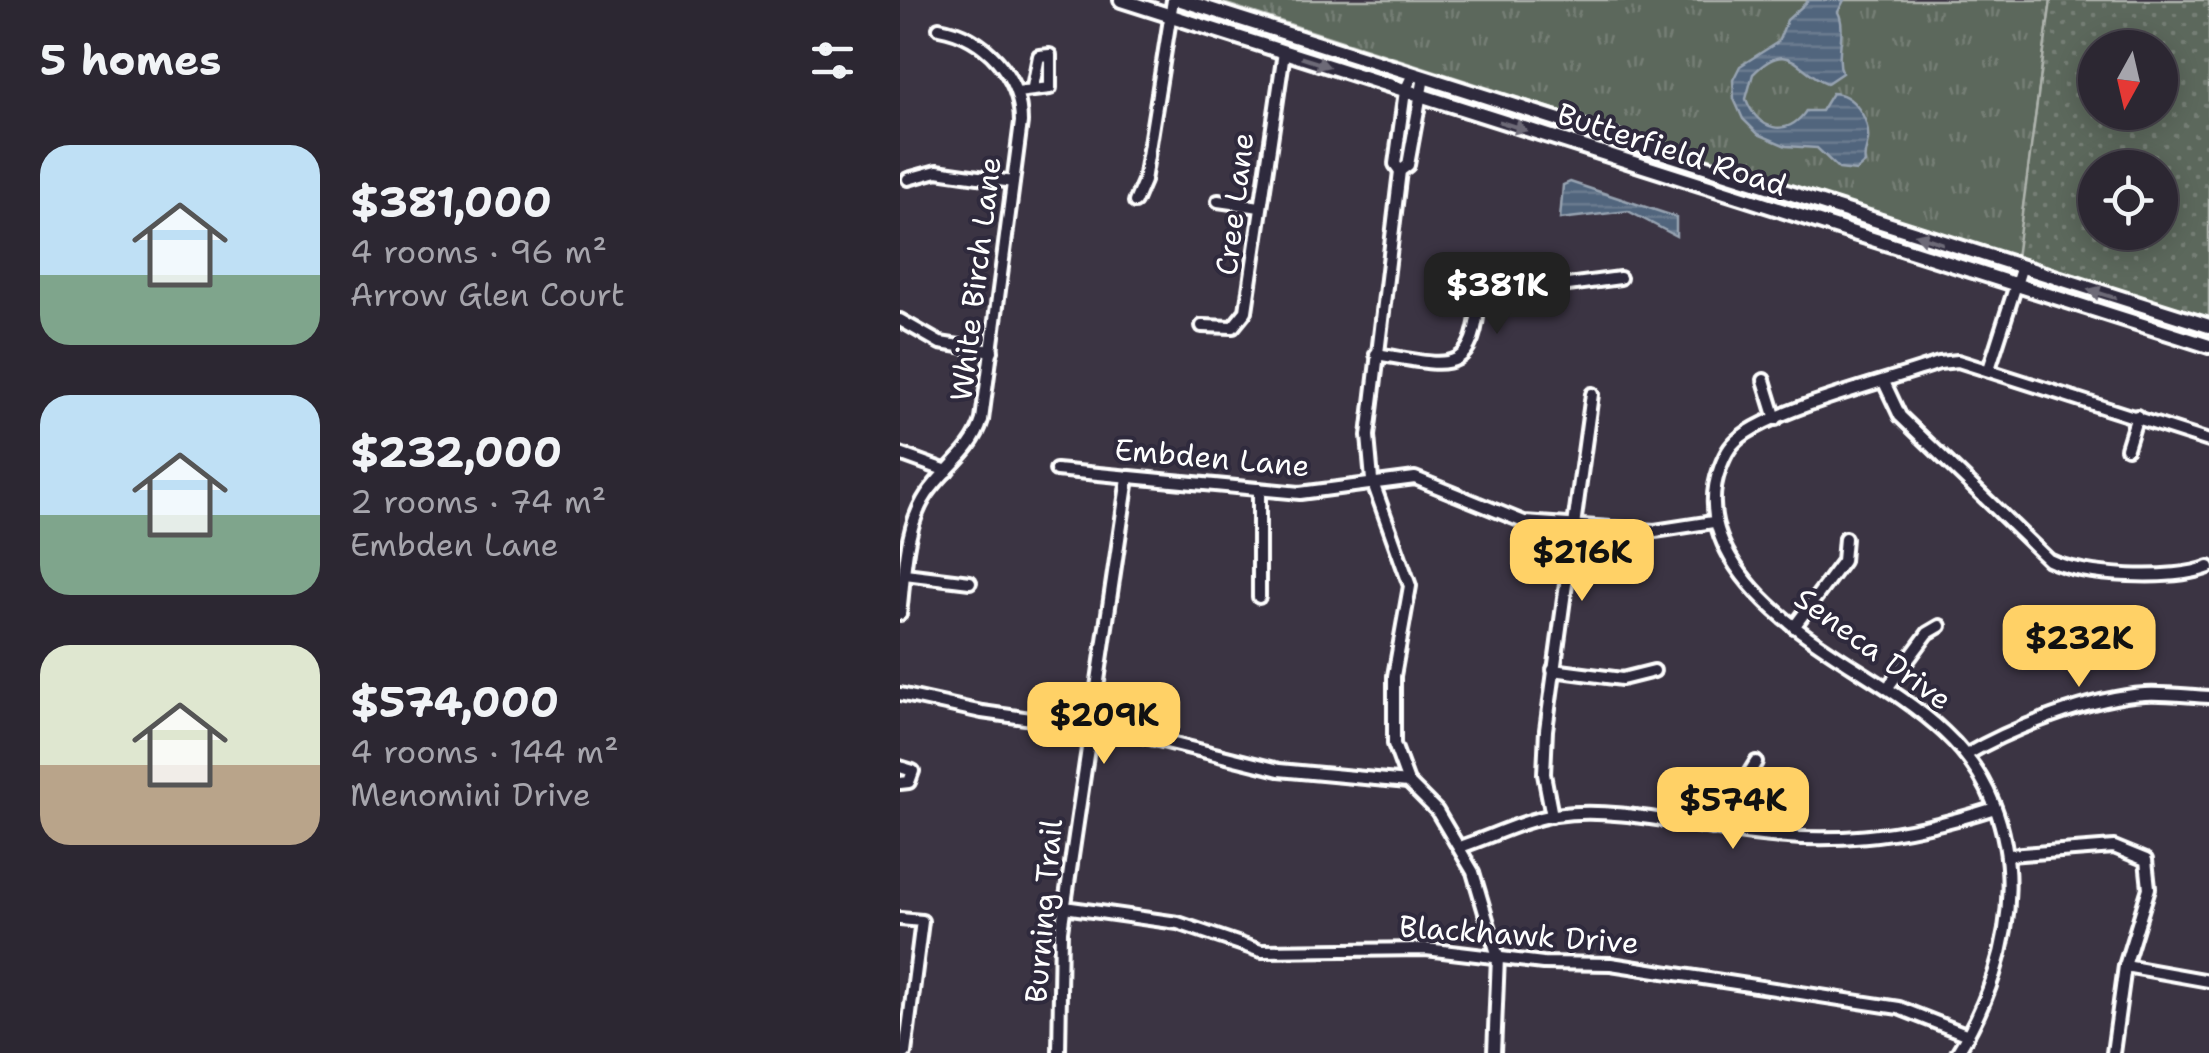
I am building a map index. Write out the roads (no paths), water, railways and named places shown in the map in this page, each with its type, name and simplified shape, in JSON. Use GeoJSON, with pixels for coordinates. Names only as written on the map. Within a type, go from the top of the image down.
{"type":"FeatureCollection","features":[{"type":"Feature","properties":{"kind":"main road","name":"Butterfield Road"},"geometry":{"type":"LineString","coordinates":[[1121,0],[2209,346]]}},
{"type":"Feature","properties":{"kind":"main road","name":"Butterfield Road"},"geometry":{"type":"LineString","coordinates":[[1182,0],[2209,326]]}},
{"type":"Feature","properties":{"kind":"street"},"geometry":{"type":"LineString","coordinates":[[1135,202],[1144,181],[1173,0]]}},
{"type":"Feature","properties":{"kind":"street"},"geometry":{"type":"LineString","coordinates":[[938,28],[961,35],[987,52],[1018,92],[1033,87]]}},
{"type":"Feature","properties":{"kind":"street","name":"Cree Lane"},"geometry":{"type":"LineString","coordinates":[[1202,326],[1233,327],[1244,318],[1284,52]]}},
{"type":"Feature","properties":{"kind":"street"},"geometry":{"type":"LineString","coordinates":[[1418,76],[1405,91],[1395,164],[1400,171],[1368,421],[1372,480],[1410,586],[1392,713],[1394,744],[1408,782],[1436,812],[1473,872],[1498,957],[1494,1053]]}},
{"type":"Feature","properties":{"kind":"street"},"geometry":{"type":"LineString","coordinates":[[1400,171],[1408,165],[1420,96],[1418,76]]}},
{"type":"Feature","properties":{"kind":"street","name":"White Birch Lane"},"geometry":{"type":"LineString","coordinates":[[900,614],[917,512],[947,470],[965,454],[980,426],[1022,122],[1018,92]]}},
{"type":"Feature","properties":{"kind":"street"},"geometry":{"type":"LineString","coordinates":[[908,179],[932,171],[1013,182]]}},
{"type":"Feature","properties":{"kind":"street"},"geometry":{"type":"LineString","coordinates":[[1218,201],[1260,206]]}},
{"type":"Feature","properties":{"kind":"street"},"geometry":{"type":"LineString","coordinates":[[1990,369],[2022,269]]}},
{"type":"Feature","properties":{"kind":"street"},"geometry":{"type":"LineString","coordinates":[[1376,354],[1447,362],[1462,357],[1475,340],[1479,297],[1620,278]]}},
{"type":"Feature","properties":{"kind":"street"},"geometry":{"type":"LineString","coordinates":[[900,320],[940,343],[992,351]]}},
{"type":"Feature","properties":{"kind":"street"},"geometry":{"type":"LineString","coordinates":[[1713,522],[1715,482],[1728,448],[1747,432],[1939,363],[1967,362],[2209,441]]}},
{"type":"Feature","properties":{"kind":"street"},"geometry":{"type":"LineString","coordinates":[[1764,380],[1776,419]]}},
{"type":"Feature","properties":{"kind":"street"},"geometry":{"type":"LineString","coordinates":[[1884,382],[1900,416],[2049,560],[2078,571],[2181,574],[2209,566]]}},
{"type":"Feature","properties":{"kind":"street"},"geometry":{"type":"LineString","coordinates":[[1552,816],[1544,760],[1592,394]]}},
{"type":"Feature","properties":{"kind":"street"},"geometry":{"type":"LineString","coordinates":[[2127,448],[2136,416]]}},
{"type":"Feature","properties":{"kind":"street"},"geometry":{"type":"LineString","coordinates":[[900,454],[947,470]]}},
{"type":"Feature","properties":{"kind":"street","name":"Embden Lane"},"geometry":{"type":"LineString","coordinates":[[1056,470],[1318,492],[1348,489],[1372,480],[1422,479],[1515,519],[1572,527],[1655,531],[1713,522]]}},
{"type":"Feature","properties":{"kind":"street","name":"Burning Trail"},"geometry":{"type":"LineString","coordinates":[[1058,1053],[1058,964],[1064,907],[1128,478]]}},
{"type":"Feature","properties":{"kind":"street"},"geometry":{"type":"LineString","coordinates":[[1259,490],[1260,597]]}},
{"type":"Feature","properties":{"kind":"street","name":"Seneca Drive"},"geometry":{"type":"LineString","coordinates":[[1713,522],[1740,570],[1794,627],[1888,687],[1966,755],[1995,808],[2009,856],[2010,891],[2002,944],[1968,1035],[1957,1053]]}},
{"type":"Feature","properties":{"kind":"street"},"geometry":{"type":"LineString","coordinates":[[1794,627],[1843,561],[1845,538]]}},
{"type":"Feature","properties":{"kind":"street"},"geometry":{"type":"LineString","coordinates":[[906,574],[970,582]]}},
{"type":"Feature","properties":{"kind":"street"},"geometry":{"type":"LineString","coordinates":[[1888,687],[1928,633],[1940,626]]}},
{"type":"Feature","properties":{"kind":"street"},"geometry":{"type":"LineString","coordinates":[[1553,670],[1622,679],[1654,672]]}},
{"type":"Feature","properties":{"kind":"street"},"geometry":{"type":"LineString","coordinates":[[900,694],[1090,727],[1279,770],[1408,782]]}},
{"type":"Feature","properties":{"kind":"street"},"geometry":{"type":"LineString","coordinates":[[1966,755],[2007,732],[2126,698],[2148,694],[2209,697]]}},
{"type":"Feature","properties":{"kind":"street"},"geometry":{"type":"LineString","coordinates":[[1733,832],[1742,785],[1756,762]]}},
{"type":"Feature","properties":{"kind":"street"},"geometry":{"type":"LineString","coordinates":[[900,766],[913,771],[909,782],[900,783]]}},
{"type":"Feature","properties":{"kind":"street"},"geometry":{"type":"LineString","coordinates":[[1460,848],[1552,816],[1606,814],[1821,840],[1919,831],[1995,808]]}},
{"type":"Feature","properties":{"kind":"street"},"geometry":{"type":"LineString","coordinates":[[2009,856],[2123,849],[2146,860],[2149,882],[2139,930],[2126,966],[2114,1053]]}},
{"type":"Feature","properties":{"kind":"street","name":"Blackhawk Drive"},"geometry":{"type":"LineString","coordinates":[[1064,907],[1178,924],[1262,950],[1426,949],[1611,964],[1899,1008],[1968,1035]]}},
{"type":"Feature","properties":{"kind":"street"},"geometry":{"type":"LineString","coordinates":[[900,919],[922,921],[904,1038],[906,1053]]}},
{"type":"Feature","properties":{"kind":"street"},"geometry":{"type":"LineString","coordinates":[[2126,966],[2209,980]]}},
{"type":"Feature","properties":{"kind":"water"},"geometry":{"type":"Polygon","coordinates":[[[1809,0],[1844,0],[1838,12],[1842,73],[1827,83],[1792,60],[1776,58],[1753,74],[1746,99],[1765,124],[1782,128],[1806,111],[1821,111],[1832,93],[1847,97],[1859,109],[1868,132],[1865,163],[1856,171],[1839,169],[1817,148],[1786,146],[1758,134],[1743,119],[1734,99],[1733,80],[1740,66],[1778,42],[1787,20],[1809,0]]]}},
{"type":"Feature","properties":{"kind":"water"},"geometry":{"type":"Polygon","coordinates":[[[1570,182],[1676,217],[1676,236],[1628,211],[1560,219],[1563,185],[1570,182]]]}}]}
